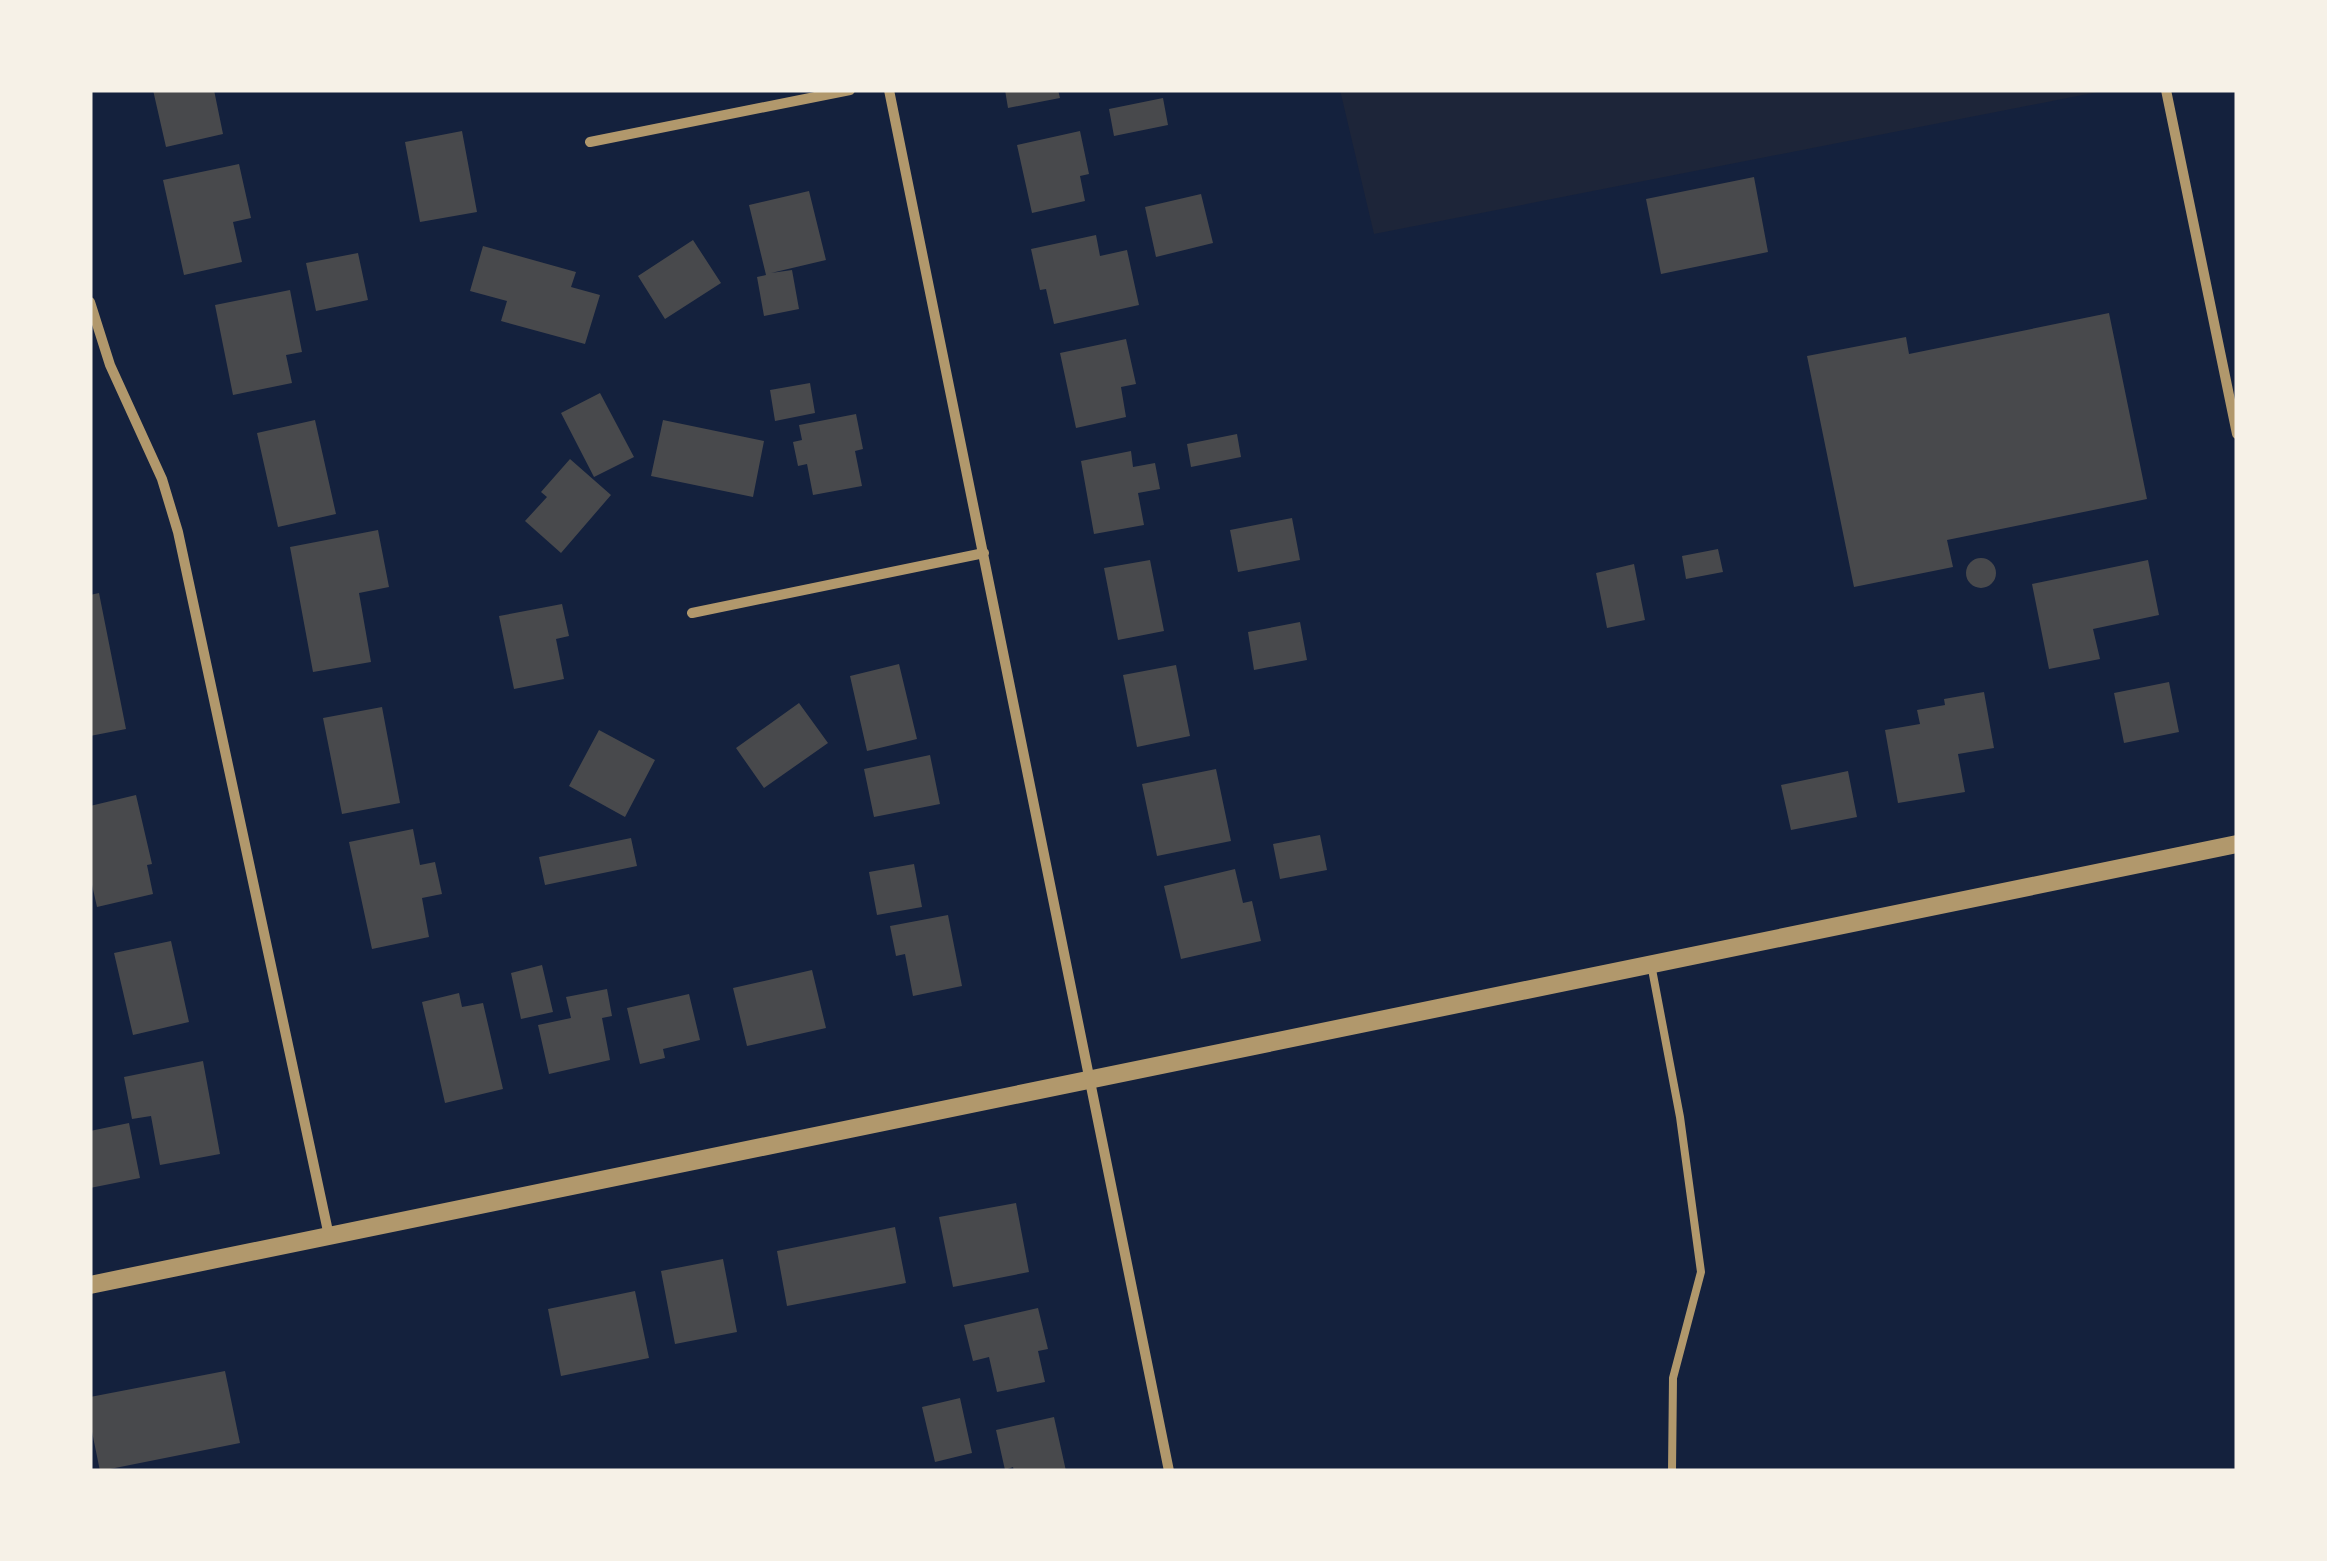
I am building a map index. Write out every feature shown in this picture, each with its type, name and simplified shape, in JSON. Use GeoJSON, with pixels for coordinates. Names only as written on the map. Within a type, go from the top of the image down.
{"type":"FeatureCollection","features":[{"type":"Feature","properties":{"kind":"street"},"geometry":{"type":"LineString","coordinates":[[590,142],[850,90]]}},
{"type":"Feature","properties":{"kind":"street"},"geometry":{"type":"LineString","coordinates":[[889,90],[1169,1471]]}},
{"type":"Feature","properties":{"kind":"street"},"geometry":{"type":"LineString","coordinates":[[2166,90],[2237,434]]}},
{"type":"Feature","properties":{"kind":"street"},"geometry":{"type":"LineString","coordinates":[[90,302],[110,365],[162,479],[178,532],[329,1236]]}},
{"type":"Feature","properties":{"kind":"street"},"geometry":{"type":"LineString","coordinates":[[692,613],[984,553]]}},
{"type":"Feature","properties":{"kind":"street"},"geometry":{"type":"LineString","coordinates":[[90,1285],[2237,844]]}},
{"type":"Feature","properties":{"kind":"lane"},"geometry":{"type":"LineString","coordinates":[[1651,964],[1680,1117],[1701,1272],[1672,1378],[1672,1471]]}},
{"type":"Feature","properties":{"kind":"shaded area"},"geometry":{"type":"Polygon","coordinates":[[[1340,90],[2108,90],[1374,234],[1340,90]]]}},
{"type":"Feature","properties":{"kind":"building"},"geometry":{"type":"Polygon","coordinates":[[[153,90],[214,90],[223,134],[166,147],[153,90]]]}},
{"type":"Feature","properties":{"kind":"building"},"geometry":{"type":"Polygon","coordinates":[[[1005,90],[1058,90],[1060,98],[1008,108],[1005,90]]]}},
{"type":"Feature","properties":{"kind":"building"},"geometry":{"type":"Polygon","coordinates":[[[1163,98],[1168,125],[1114,136],[1109,109],[1163,98]]]}},
{"type":"Feature","properties":{"kind":"building"},"geometry":{"type":"Polygon","coordinates":[[[462,131],[477,212],[420,222],[405,142],[462,131]]]}},
{"type":"Feature","properties":{"kind":"building"},"geometry":{"type":"Polygon","coordinates":[[[1080,131],[1089,174],[1080,176],[1085,201],[1032,213],[1017,145],[1080,131]]]}},
{"type":"Feature","properties":{"kind":"building"},"geometry":{"type":"Polygon","coordinates":[[[239,164],[251,218],[233,222],[242,262],[184,275],[163,180],[239,164]]]}},
{"type":"Feature","properties":{"kind":"building"},"geometry":{"type":"Polygon","coordinates":[[[1754,177],[1768,252],[1661,274],[1646,199],[1754,177]]]}},
{"type":"Feature","properties":{"kind":"building"},"geometry":{"type":"Polygon","coordinates":[[[809,191],[826,260],[771,273],[792,270],[799,309],[764,316],[757,277],[766,275],[749,205],[809,191]]]}},
{"type":"Feature","properties":{"kind":"building"},"geometry":{"type":"Polygon","coordinates":[[[1201,194],[1213,243],[1156,257],[1145,207],[1201,194]]]}},
{"type":"Feature","properties":{"kind":"building"},"geometry":{"type":"Polygon","coordinates":[[[1096,235],[1100,256],[1127,250],[1139,305],[1054,324],[1046,289],[1040,290],[1031,249],[1096,235]]]}},
{"type":"Feature","properties":{"kind":"building"},"geometry":{"type":"Polygon","coordinates":[[[693,240],[721,283],[665,319],[638,276],[693,240]]]}},
{"type":"Feature","properties":{"kind":"building"},"geometry":{"type":"Polygon","coordinates":[[[483,246],[576,272],[571,287],[600,295],[585,344],[501,321],[507,301],[470,291],[483,246]]]}},
{"type":"Feature","properties":{"kind":"building"},"geometry":{"type":"Polygon","coordinates":[[[358,253],[368,300],[316,311],[306,263],[358,253]]]}},
{"type":"Feature","properties":{"kind":"building"},"geometry":{"type":"Polygon","coordinates":[[[290,290],[302,352],[286,355],[292,383],[233,395],[215,305],[290,290]]]}},
{"type":"Feature","properties":{"kind":"building"},"geometry":{"type":"Polygon","coordinates":[[[2109,313],[2147,499],[1947,540],[1953,567],[1854,587],[1807,356],[1906,337],[1909,354],[2109,313]]]}},
{"type":"Feature","properties":{"kind":"building"},"geometry":{"type":"Polygon","coordinates":[[[1126,339],[1136,384],[1121,387],[1126,417],[1076,428],[1060,353],[1126,339]]]}},
{"type":"Feature","properties":{"kind":"building"},"geometry":{"type":"Polygon","coordinates":[[[810,383],[815,413],[775,421],[770,390],[810,383]]]}},
{"type":"Feature","properties":{"kind":"building"},"geometry":{"type":"Polygon","coordinates":[[[600,393],[634,457],[594,477],[561,413],[600,393]]]}},
{"type":"Feature","properties":{"kind":"building"},"geometry":{"type":"Polygon","coordinates":[[[856,414],[863,449],[855,451],[862,486],[813,495],[807,464],[798,466],[793,442],[802,440],[799,425],[856,414]]]}},
{"type":"Feature","properties":{"kind":"building"},"geometry":{"type":"Polygon","coordinates":[[[315,420],[336,514],[278,527],[257,433],[315,420]]]}},
{"type":"Feature","properties":{"kind":"building"},"geometry":{"type":"Polygon","coordinates":[[[663,420],[764,441],[753,497],[651,476],[663,420]]]}},
{"type":"Feature","properties":{"kind":"building"},"geometry":{"type":"Polygon","coordinates":[[[1237,434],[1241,457],[1191,467],[1187,444],[1237,434]]]}},
{"type":"Feature","properties":{"kind":"building"},"geometry":{"type":"Polygon","coordinates":[[[1131,451],[1133,467],[1155,463],[1160,489],[1138,493],[1144,525],[1094,534],[1081,461],[1131,451]]]}},
{"type":"Feature","properties":{"kind":"building"},"geometry":{"type":"Polygon","coordinates":[[[570,459],[611,495],[561,553],[525,521],[547,497],[541,492],[570,459]]]}},
{"type":"Feature","properties":{"kind":"building"},"geometry":{"type":"Polygon","coordinates":[[[1292,518],[1300,560],[1238,572],[1230,530],[1292,518]]]}},
{"type":"Feature","properties":{"kind":"building"},"geometry":{"type":"Polygon","coordinates":[[[378,530],[389,587],[359,593],[371,662],[313,672],[290,547],[378,530]]]}},
{"type":"Feature","properties":{"kind":"building"},"geometry":{"type":"Polygon","coordinates":[[[1718,549],[1723,572],[1686,579],[1682,556],[1718,549]]]}},
{"type":"Feature","properties":{"kind":"building"},"geometry":{"type":"Polygon","coordinates":[[[1981,558],[1995,567],[1996,573],[1987,587],[1981,588],[1967,579],[1966,573],[1975,559],[1981,558]]]}},
{"type":"Feature","properties":{"kind":"building"},"geometry":{"type":"Polygon","coordinates":[[[1150,560],[1164,631],[1118,640],[1104,568],[1150,560]]]}},
{"type":"Feature","properties":{"kind":"building"},"geometry":{"type":"Polygon","coordinates":[[[2148,560],[2159,615],[2093,629],[2100,659],[2049,669],[2032,584],[2148,560]]]}},
{"type":"Feature","properties":{"kind":"building"},"geometry":{"type":"Polygon","coordinates":[[[1634,564],[1645,620],[1607,628],[1596,573],[1634,564]]]}},
{"type":"Feature","properties":{"kind":"building"},"geometry":{"type":"Polygon","coordinates":[[[99,593],[126,729],[90,736],[90,595],[99,593]]]}},
{"type":"Feature","properties":{"kind":"building"},"geometry":{"type":"Polygon","coordinates":[[[562,604],[569,636],[556,639],[564,679],[514,689],[499,616],[562,604]]]}},
{"type":"Feature","properties":{"kind":"building"},"geometry":{"type":"Polygon","coordinates":[[[1300,622],[1307,660],[1254,670],[1248,632],[1300,622]]]}},
{"type":"Feature","properties":{"kind":"building"},"geometry":{"type":"Polygon","coordinates":[[[899,664],[917,739],[867,751],[850,676],[899,664]]]}},
{"type":"Feature","properties":{"kind":"building"},"geometry":{"type":"Polygon","coordinates":[[[1176,665],[1190,736],[1137,747],[1123,675],[1176,665]]]}},
{"type":"Feature","properties":{"kind":"building"},"geometry":{"type":"Polygon","coordinates":[[[2169,682],[2179,732],[2124,743],[2114,693],[2169,682]]]}},
{"type":"Feature","properties":{"kind":"building"},"geometry":{"type":"Polygon","coordinates":[[[1984,692],[1994,748],[1958,754],[1965,792],[1898,803],[1885,730],[1920,724],[1917,710],[1945,705],[1944,699],[1984,692]]]}},
{"type":"Feature","properties":{"kind":"building"},"geometry":{"type":"Polygon","coordinates":[[[799,703],[828,743],[764,788],[736,748],[799,703]]]}},
{"type":"Feature","properties":{"kind":"building"},"geometry":{"type":"Polygon","coordinates":[[[382,707],[400,803],[342,814],[323,718],[382,707]]]}},
{"type":"Feature","properties":{"kind":"building"},"geometry":{"type":"Polygon","coordinates":[[[599,730],[655,760],[625,817],[569,786],[599,730]]]}},
{"type":"Feature","properties":{"kind":"building"},"geometry":{"type":"Polygon","coordinates":[[[930,755],[940,804],[874,817],[864,769],[930,755]]]}},
{"type":"Feature","properties":{"kind":"building"},"geometry":{"type":"Polygon","coordinates":[[[1216,769],[1231,841],[1157,856],[1142,784],[1216,769]]]}},
{"type":"Feature","properties":{"kind":"building"},"geometry":{"type":"Polygon","coordinates":[[[1848,771],[1857,817],[1791,830],[1781,785],[1848,771]]]}},
{"type":"Feature","properties":{"kind":"building"},"geometry":{"type":"Polygon","coordinates":[[[136,795],[152,864],[147,865],[153,894],[97,907],[90,876],[90,806],[136,795]]]}},
{"type":"Feature","properties":{"kind":"building"},"geometry":{"type":"Polygon","coordinates":[[[413,829],[420,865],[435,862],[442,894],[422,898],[429,937],[372,949],[349,842],[413,829]]]}},
{"type":"Feature","properties":{"kind":"building"},"geometry":{"type":"Polygon","coordinates":[[[1320,835],[1327,870],[1280,879],[1273,844],[1320,835]]]}},
{"type":"Feature","properties":{"kind":"building"},"geometry":{"type":"Polygon","coordinates":[[[631,838],[637,866],[545,885],[539,857],[631,838]]]}},
{"type":"Feature","properties":{"kind":"building"},"geometry":{"type":"Polygon","coordinates":[[[914,864],[922,907],[877,915],[869,872],[914,864]]]}},
{"type":"Feature","properties":{"kind":"building"},"geometry":{"type":"Polygon","coordinates":[[[1235,869],[1243,903],[1252,901],[1261,941],[1181,959],[1164,886],[1235,869]]]}},
{"type":"Feature","properties":{"kind":"building"},"geometry":{"type":"Polygon","coordinates":[[[948,915],[962,986],[913,996],[905,954],[896,956],[890,926],[948,915]]]}},
{"type":"Feature","properties":{"kind":"building"},"geometry":{"type":"Polygon","coordinates":[[[171,941],[189,1022],[133,1035],[114,953],[171,941]]]}},
{"type":"Feature","properties":{"kind":"building"},"geometry":{"type":"Polygon","coordinates":[[[542,965],[553,1012],[521,1019],[511,973],[542,965]]]}},
{"type":"Feature","properties":{"kind":"building"},"geometry":{"type":"Polygon","coordinates":[[[812,970],[826,1028],[747,1046],[733,988],[812,970]]]}},
{"type":"Feature","properties":{"kind":"building"},"geometry":{"type":"Polygon","coordinates":[[[607,989],[612,1016],[602,1018],[610,1060],[549,1074],[538,1025],[571,1018],[566,997],[607,989]]]}},
{"type":"Feature","properties":{"kind":"building"},"geometry":{"type":"Polygon","coordinates":[[[459,993],[462,1007],[483,1003],[503,1089],[445,1103],[422,1002],[459,993]]]}},
{"type":"Feature","properties":{"kind":"building"},"geometry":{"type":"Polygon","coordinates":[[[689,994],[700,1040],[663,1049],[665,1058],[640,1064],[627,1008],[689,994]]]}},
{"type":"Feature","properties":{"kind":"building"},"geometry":{"type":"Polygon","coordinates":[[[203,1061],[220,1154],[160,1165],[151,1116],[132,1119],[124,1077],[203,1061]]]}},
{"type":"Feature","properties":{"kind":"building"},"geometry":{"type":"Polygon","coordinates":[[[129,1123],[140,1178],[90,1188],[90,1131],[129,1123]]]}},
{"type":"Feature","properties":{"kind":"building"},"geometry":{"type":"Polygon","coordinates":[[[1016,1203],[1029,1272],[953,1287],[939,1217],[1016,1203]]]}},
{"type":"Feature","properties":{"kind":"building"},"geometry":{"type":"Polygon","coordinates":[[[895,1227],[906,1283],[787,1306],[777,1251],[895,1227]]]}},
{"type":"Feature","properties":{"kind":"building"},"geometry":{"type":"Polygon","coordinates":[[[723,1259],[737,1332],[675,1344],[661,1271],[723,1259]]]}},
{"type":"Feature","properties":{"kind":"building"},"geometry":{"type":"Polygon","coordinates":[[[635,1291],[649,1358],[561,1376],[548,1309],[635,1291]]]}},
{"type":"Feature","properties":{"kind":"building"},"geometry":{"type":"Polygon","coordinates":[[[1038,1308],[1048,1349],[1038,1351],[1045,1382],[997,1392],[989,1357],[973,1361],[964,1325],[1038,1308]]]}},
{"type":"Feature","properties":{"kind":"building"},"geometry":{"type":"Polygon","coordinates":[[[225,1371],[240,1443],[100,1471],[90,1422],[90,1397],[225,1371]]]}},
{"type":"Feature","properties":{"kind":"building"},"geometry":{"type":"Polygon","coordinates":[[[960,1398],[972,1453],[935,1462],[922,1407],[960,1398]]]}},
{"type":"Feature","properties":{"kind":"building"},"geometry":{"type":"Polygon","coordinates":[[[1054,1417],[1066,1471],[1014,1471],[1013,1467],[1005,1470],[996,1430],[1054,1417]]]}}]}
